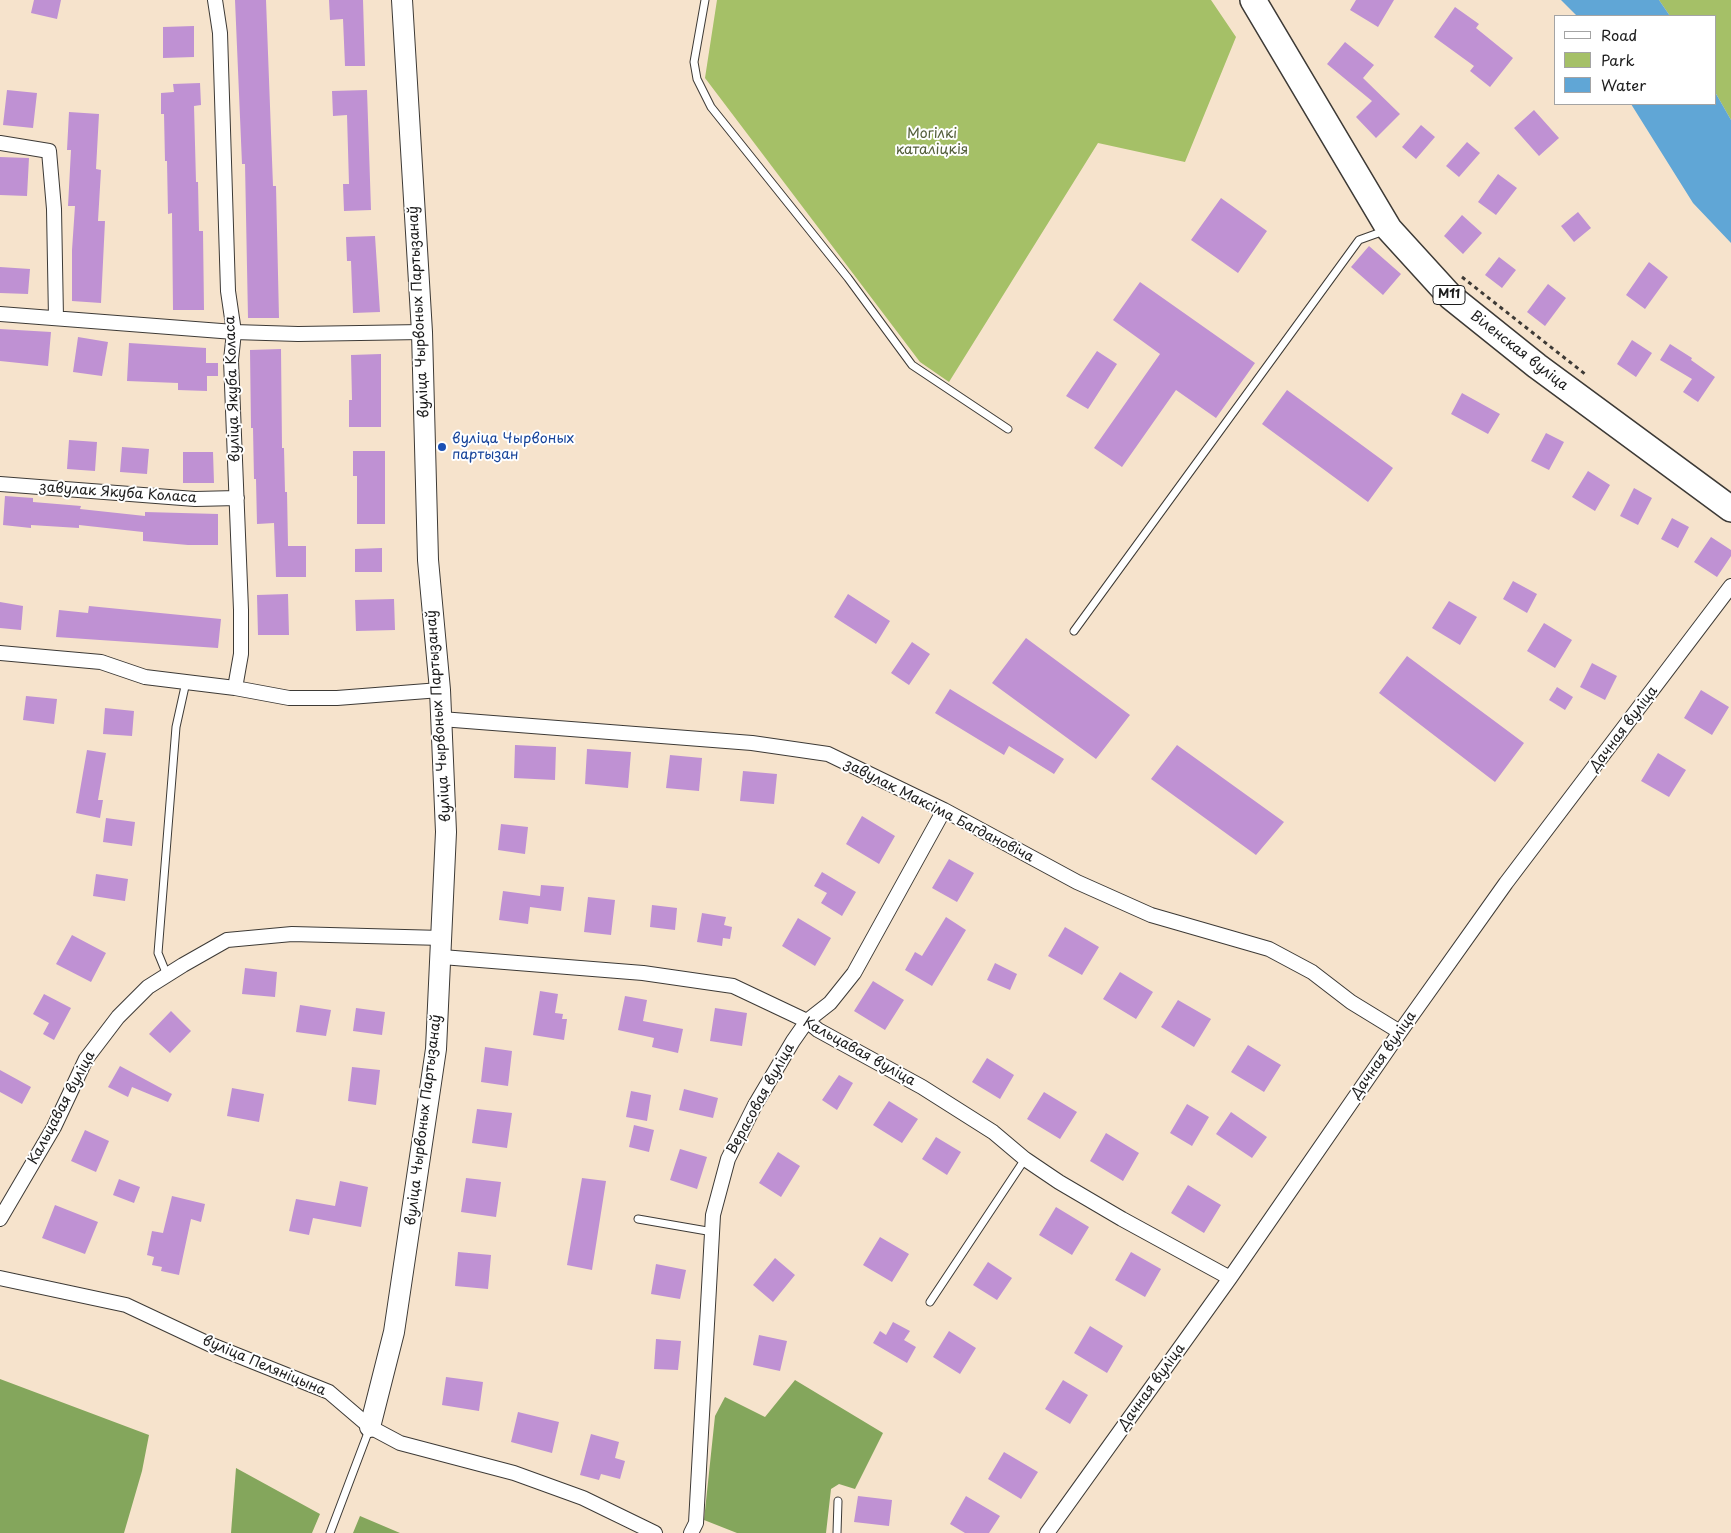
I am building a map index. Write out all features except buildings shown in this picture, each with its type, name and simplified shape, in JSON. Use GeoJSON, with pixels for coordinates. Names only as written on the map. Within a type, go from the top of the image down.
{"type":"FeatureCollection","features":[{"type":"Feature","properties":{"kind":"highway","name":"Віленская вуліца"},"geometry":{"type":"LineString","coordinates":[[1252,0],[1390,229],[1451,297],[1537,366],[1731,510]]}},
{"type":"Feature","properties":{"kind":"street","name":"вуліца Якуба Коласа"},"geometry":{"type":"LineString","coordinates":[[215,0],[220,33],[228,291],[234,332],[231,360],[237,498],[240,654],[235,688]]}},
{"type":"Feature","properties":{"kind":"street","name":"вуліца Чырвоных Партызанаў"},"geometry":{"type":"LineString","coordinates":[[370,1427],[394,1332],[424,1141],[436,1048],[446,832],[440,690],[428,560],[422,332],[402,0]]}},
{"type":"Feature","properties":{"kind":"street"},"geometry":{"type":"LineString","coordinates":[[0,144],[49,151],[54,209],[56,318]]}},
{"type":"Feature","properties":{"kind":"street"},"geometry":{"type":"LineString","coordinates":[[0,314],[234,332],[298,334],[422,332]]}},
{"type":"Feature","properties":{"kind":"street","name":"завулак Якуба Коласа"},"geometry":{"type":"LineString","coordinates":[[0,484],[195,499],[237,498]]}},
{"type":"Feature","properties":{"kind":"street","name":"Дачная вуліца"},"geometry":{"type":"LineString","coordinates":[[1048,1533],[1230,1278],[1400,1032],[1506,883],[1731,586]]}},
{"type":"Feature","properties":{"kind":"street"},"geometry":{"type":"LineString","coordinates":[[0,653],[102,662],[145,678],[235,688],[289,698],[337,698],[440,690]]}},
{"type":"Feature","properties":{"kind":"street","name":"завулак Максіма Багдановіча"},"geometry":{"type":"LineString","coordinates":[[441,719],[752,743],[828,754],[944,810],[1077,882],[1151,915],[1269,949],[1312,972],[1351,1002],[1400,1032]]}},
{"type":"Feature","properties":{"kind":"street","name":"Верасовая вуліца"},"geometry":{"type":"LineString","coordinates":[[694,1528],[713,1215],[728,1160],[755,1105],[793,1041],[807,1022],[830,1002],[854,973],[944,810]]}},
{"type":"Feature","properties":{"kind":"street","name":"Кальцавая вуліца"},"geometry":{"type":"LineString","coordinates":[[0,1219],[54,1127],[86,1059],[118,1017],[148,987],[227,940],[292,934],[442,948],[733,986],[807,1022],[818,1030],[922,1087],[992,1132],[1025,1160],[1122,1220],[1230,1278]]}},
{"type":"Feature","properties":{"kind":"street","name":"вуліца Пеляніцына"},"geometry":{"type":"LineString","coordinates":[[0,1278],[126,1305],[209,1344],[329,1392],[370,1427],[400,1443],[514,1473],[583,1498],[655,1533]]}},
{"type":"Feature","properties":{"kind":"lane"},"geometry":{"type":"LineString","coordinates":[[705,0],[694,62],[697,79],[711,107],[848,278],[912,365],[1008,429]]}},
{"type":"Feature","properties":{"kind":"lane"},"geometry":{"type":"LineString","coordinates":[[1074,631],[1359,240],[1390,229]]}},
{"type":"Feature","properties":{"kind":"lane"},"geometry":{"type":"LineString","coordinates":[[167,975],[158,953],[176,727],[186,682]]}},
{"type":"Feature","properties":{"kind":"lane"},"geometry":{"type":"LineString","coordinates":[[930,1302],[1025,1160]]}},
{"type":"Feature","properties":{"kind":"lane"},"geometry":{"type":"LineString","coordinates":[[638,1219],[713,1232]]}},
{"type":"Feature","properties":{"kind":"lane"},"geometry":{"type":"LineString","coordinates":[[330,1533],[370,1427]]}},
{"type":"Feature","properties":{"kind":"lane"},"geometry":{"type":"LineString","coordinates":[[837,1533],[838,1501]]}},
{"type":"Feature","properties":{"kind":"path"},"geometry":{"type":"LineString","coordinates":[[1458,274],[1588,376]]}},
{"type":"Feature","properties":{"kind":"green space","name":"Могілкі каталіцкія"},"geometry":{"type":"Polygon","coordinates":[[[717,0],[1211,0],[1236,37],[1185,162],[1098,143],[949,382],[920,362],[705,78],[717,0]]]}},
{"type":"Feature","properties":{"kind":"green space"},"geometry":{"type":"Polygon","coordinates":[[[1659,0],[1731,0],[1731,120],[1716,94],[1716,15],[1669,15],[1659,0]]]}},
{"type":"Feature","properties":{"kind":"green space"},"geometry":{"type":"Polygon","coordinates":[[[0,1379],[149,1435],[142,1471],[124,1533],[0,1533],[0,1379]]]}},
{"type":"Feature","properties":{"kind":"green space"},"geometry":{"type":"Polygon","coordinates":[[[795,1380],[883,1433],[855,1489],[839,1484],[831,1489],[826,1533],[737,1533],[704,1520],[715,1416],[725,1397],[765,1417],[795,1380]]]}},
{"type":"Feature","properties":{"kind":"green space"},"geometry":{"type":"Polygon","coordinates":[[[236,1468],[320,1514],[312,1533],[231,1533],[236,1468]]]}},
{"type":"Feature","properties":{"kind":"green space"},"geometry":{"type":"Polygon","coordinates":[[[360,1516],[400,1533],[353,1533],[360,1516]]]}},
{"type":"Feature","properties":{"kind":"water"},"geometry":{"type":"Polygon","coordinates":[[[1561,0],[1659,0],[1669,15],[1576,15],[1561,0]]]}},
{"type":"Feature","properties":{"kind":"water"},"geometry":{"type":"Polygon","coordinates":[[[1716,94],[1731,120],[1731,243],[1693,203],[1632,105],[1716,105],[1716,94]]]}},
{"type":"Feature","properties":{"kind":"place","name":"вуліца Чырвоных партызан"},"geometry":{"type":"Point","coordinates":[442,447]}}]}
